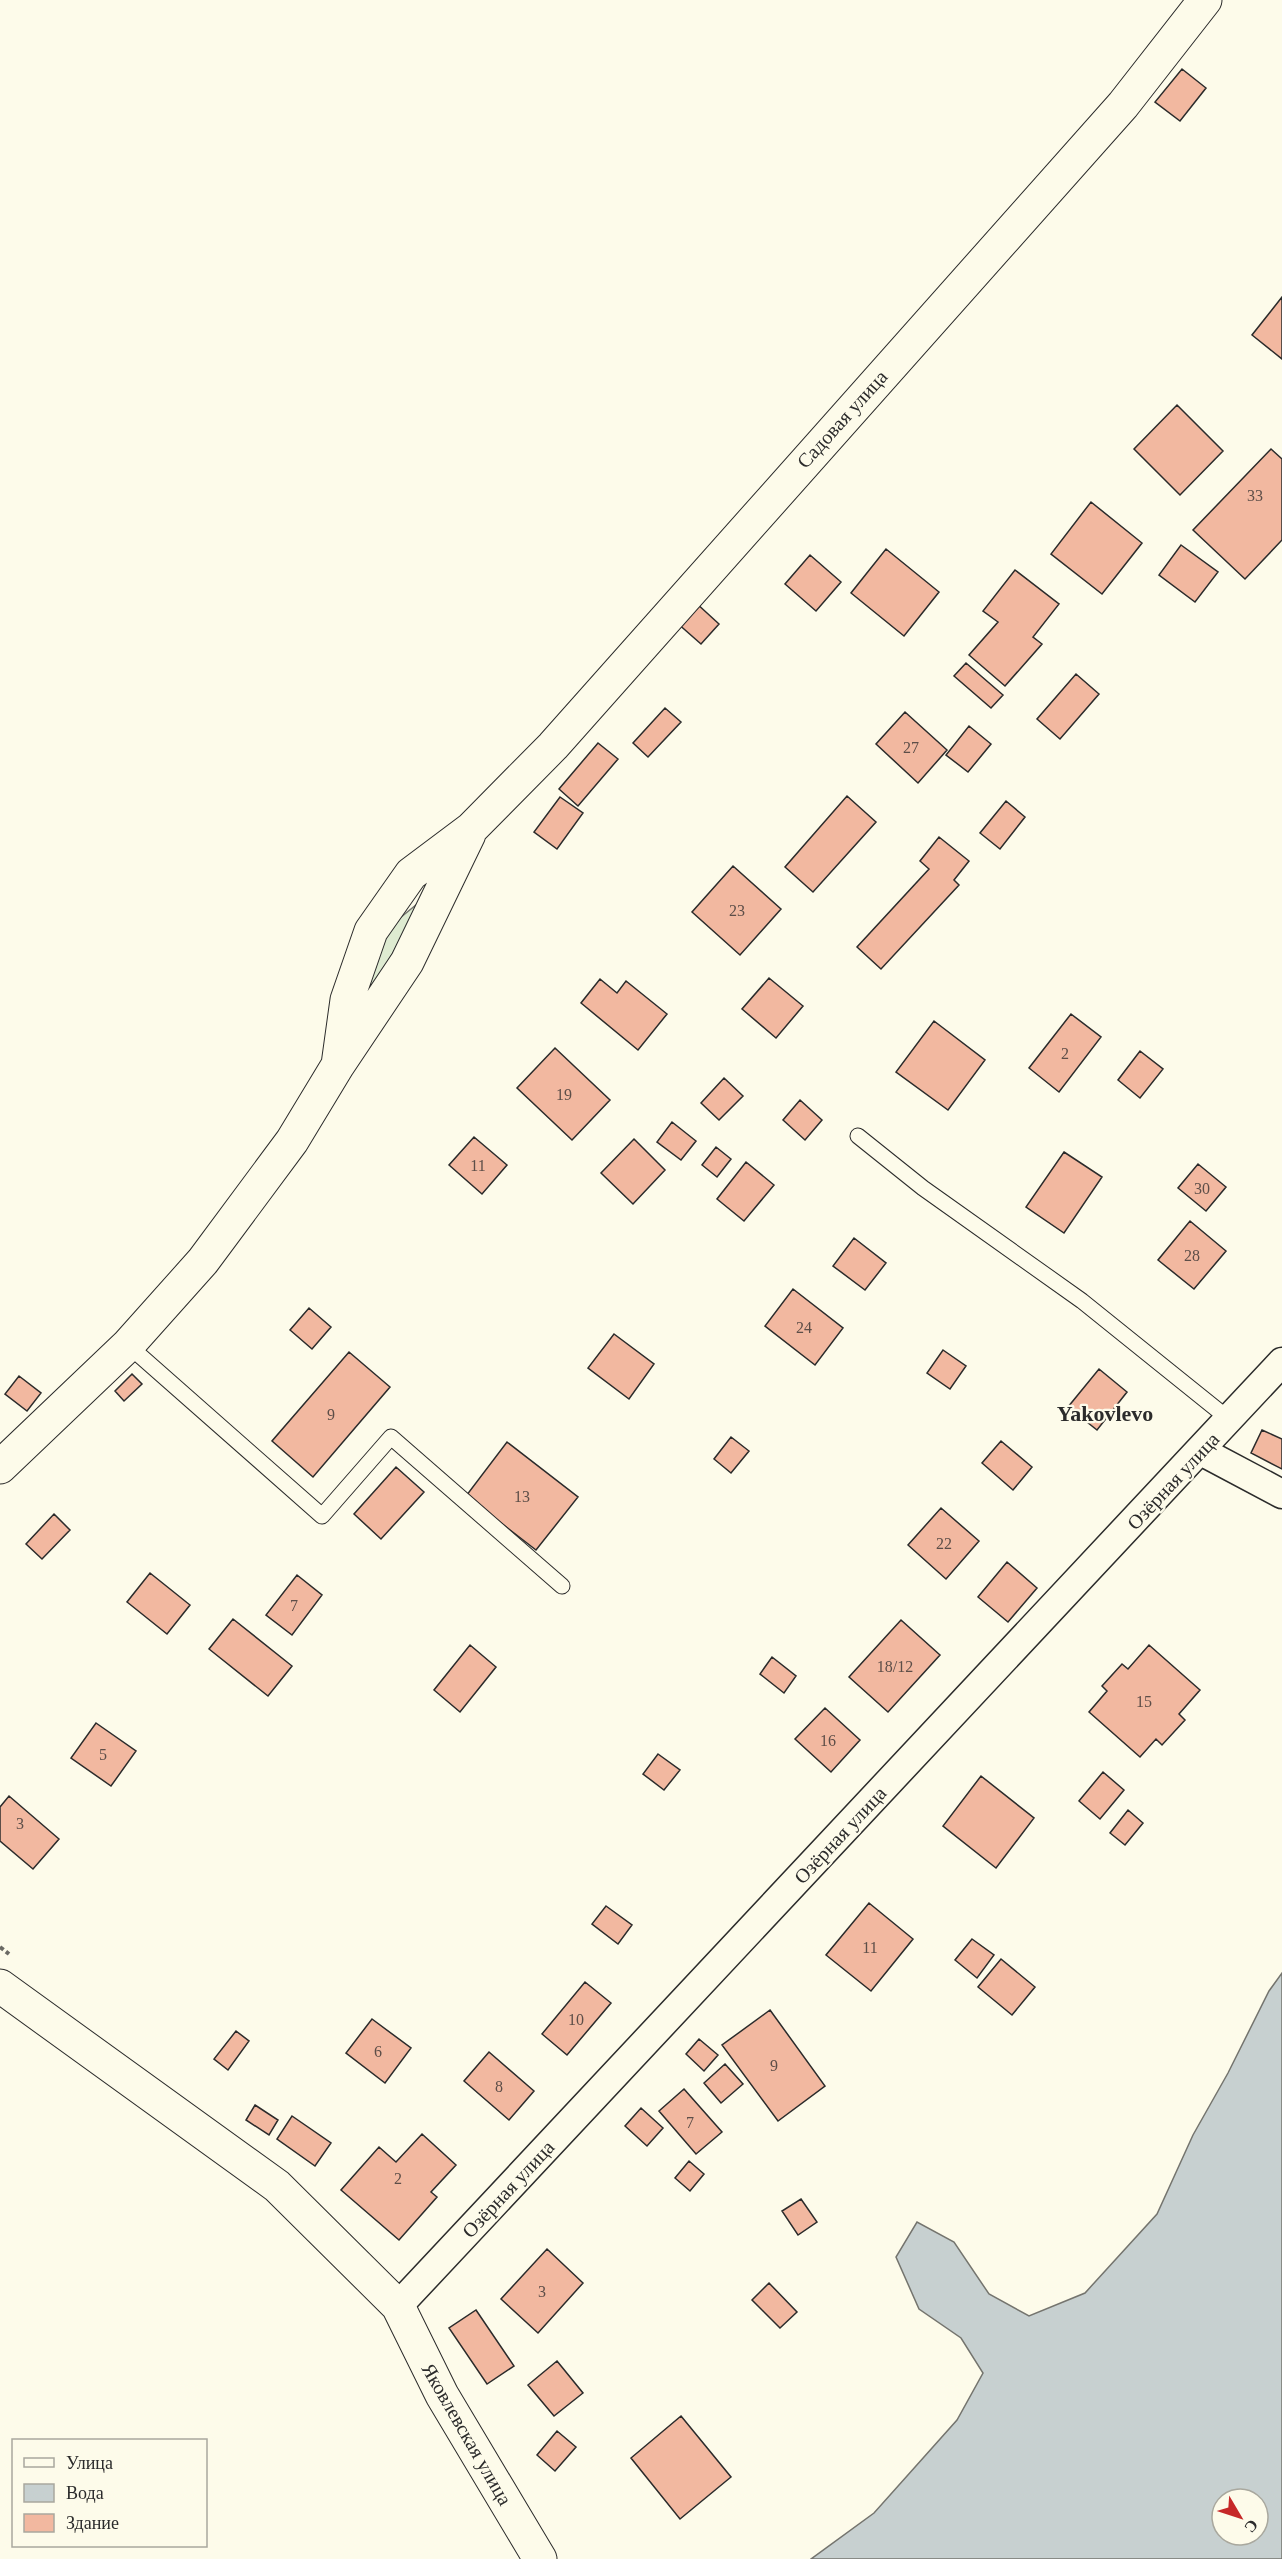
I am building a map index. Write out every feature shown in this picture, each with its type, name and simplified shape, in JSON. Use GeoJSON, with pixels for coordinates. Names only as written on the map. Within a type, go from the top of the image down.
{"type":"FeatureCollection","features":[{"type":"Feature","properties":{"kind":"street","name":"Садовая улица"},"geometry":{"type":"LineString","coordinates":[[471,830],[553,746],[1123,105],[1205,0]]}},
{"type":"Feature","properties":{"kind":"street"},"geometry":{"type":"LineString","coordinates":[[338,1065],[347,1000],[371,931],[411,874],[471,830]]}},
{"type":"Feature","properties":{"kind":"street"},"geometry":{"type":"LineString","coordinates":[[0,1467],[128,1345],[202,1261],[292,1141],[338,1065],[407,962],[471,830]]}},
{"type":"Feature","properties":{"kind":"street","name":"Озёрная улица"},"geometry":{"type":"LineString","coordinates":[[398,2306],[1282,1362]]}},
{"type":"Feature","properties":{"kind":"street"},"geometry":{"type":"LineString","coordinates":[[1201,1451],[1282,1494]]}},
{"type":"Feature","properties":{"kind":"street","name":"Яковлевская улица"},"geometry":{"type":"LineString","coordinates":[[0,1986],[278,2186],[398,2306],[442,2395],[540,2559]]}},
{"type":"Feature","properties":{"kind":"lane"},"geometry":{"type":"LineString","coordinates":[[858,1136],[923,1188],[1082,1301],[1230,1420]]}},
{"type":"Feature","properties":{"kind":"lane"},"geometry":{"type":"LineString","coordinates":[[128,1345],[322,1516],[391,1437],[562,1586]]}},
{"type":"Feature","properties":{"kind":"green space"},"geometry":{"type":"Polygon","coordinates":[[[427,896],[362,1005],[379,935],[427,896]]]}},
{"type":"Feature","properties":{"kind":"water"},"geometry":{"type":"Polygon","coordinates":[[[1282,1973],[1282,2559],[811,2559],[874,2513],[957,2420],[983,2373],[961,2338],[919,2309],[896,2257],[917,2222],[954,2242],[989,2294],[1029,2316],[1085,2293],[1157,2214],[1193,2135],[1228,2073],[1269,1991],[1282,1973]]]}},
{"type":"Feature","properties":{"kind":"building"},"geometry":{"type":"Polygon","coordinates":[[[1182,69],[1206,88],[1180,121],[1155,102],[1182,69]]]}},
{"type":"Feature","properties":{"kind":"building"},"geometry":{"type":"Polygon","coordinates":[[[1282,297],[1282,359],[1252,335],[1282,297]]]}},
{"type":"Feature","properties":{"kind":"building"},"geometry":{"type":"Polygon","coordinates":[[[1177,405],[1223,451],[1180,495],[1134,449],[1177,405]]]}},
{"type":"Feature","properties":{"kind":"building"},"geometry":{"type":"Polygon","coordinates":[[[1271,449],[1282,459],[1282,540],[1245,579],[1193,530],[1271,449]]]}},
{"type":"Feature","properties":{"kind":"building"},"geometry":{"type":"Polygon","coordinates":[[[1091,502],[1142,543],[1102,594],[1051,554],[1091,502]]]}},
{"type":"Feature","properties":{"kind":"building"},"geometry":{"type":"Polygon","coordinates":[[[1181,545],[1218,572],[1195,602],[1159,575],[1181,545]]]}},
{"type":"Feature","properties":{"kind":"building"},"geometry":{"type":"Polygon","coordinates":[[[886,549],[939,592],[904,636],[851,593],[886,549]]]}},
{"type":"Feature","properties":{"kind":"building"},"geometry":{"type":"Polygon","coordinates":[[[810,555],[841,582],[816,611],[785,584],[810,555]]]}},
{"type":"Feature","properties":{"kind":"building"},"geometry":{"type":"Polygon","coordinates":[[[1015,570],[1059,604],[1033,637],[1042,644],[1005,686],[969,655],[998,622],[983,611],[1015,570]]]}},
{"type":"Feature","properties":{"kind":"building"},"geometry":{"type":"Polygon","coordinates":[[[695,602],[719,624],[701,644],[676,622],[695,602]]]}},
{"type":"Feature","properties":{"kind":"building"},"geometry":{"type":"Polygon","coordinates":[[[966,663],[1003,695],[991,708],[954,676],[966,663]]]}},
{"type":"Feature","properties":{"kind":"building"},"geometry":{"type":"Polygon","coordinates":[[[1076,674],[1099,694],[1060,739],[1037,719],[1076,674]]]}},
{"type":"Feature","properties":{"kind":"building"},"geometry":{"type":"Polygon","coordinates":[[[665,708],[681,722],[648,757],[633,743],[665,708]]]}},
{"type":"Feature","properties":{"kind":"building"},"geometry":{"type":"Polygon","coordinates":[[[905,712],[947,750],[918,783],[876,744],[905,712]]]}},
{"type":"Feature","properties":{"kind":"building"},"geometry":{"type":"Polygon","coordinates":[[[969,726],[991,744],[968,772],[946,755],[969,726]]]}},
{"type":"Feature","properties":{"kind":"building"},"geometry":{"type":"Polygon","coordinates":[[[598,743],[618,759],[578,806],[559,789],[598,743]]]}},
{"type":"Feature","properties":{"kind":"building"},"geometry":{"type":"Polygon","coordinates":[[[847,796],[876,822],[813,892],[785,867],[847,796]]]}},
{"type":"Feature","properties":{"kind":"building"},"geometry":{"type":"Polygon","coordinates":[[[560,797],[583,813],[557,849],[534,832],[560,797]]]}},
{"type":"Feature","properties":{"kind":"building"},"geometry":{"type":"Polygon","coordinates":[[[1006,801],[1025,817],[1000,849],[980,833],[1006,801]]]}},
{"type":"Feature","properties":{"kind":"building"},"geometry":{"type":"Polygon","coordinates":[[[939,837],[969,861],[954,880],[959,885],[881,969],[857,947],[929,869],[920,861],[939,837]]]}},
{"type":"Feature","properties":{"kind":"building"},"geometry":{"type":"Polygon","coordinates":[[[733,866],[781,909],[740,955],[692,912],[733,866]]]}},
{"type":"Feature","properties":{"kind":"building"},"geometry":{"type":"Polygon","coordinates":[[[769,978],[803,1006],[776,1038],[742,1009],[769,978]]]}},
{"type":"Feature","properties":{"kind":"building"},"geometry":{"type":"Polygon","coordinates":[[[600,979],[617,993],[626,981],[667,1014],[638,1050],[581,1003],[600,979]]]}},
{"type":"Feature","properties":{"kind":"building"},"geometry":{"type":"Polygon","coordinates":[[[1071,1014],[1101,1037],[1059,1092],[1029,1068],[1071,1014]]]}},
{"type":"Feature","properties":{"kind":"building"},"geometry":{"type":"Polygon","coordinates":[[[934,1021],[985,1060],[948,1110],[896,1072],[934,1021]]]}},
{"type":"Feature","properties":{"kind":"building"},"geometry":{"type":"Polygon","coordinates":[[[555,1048],[610,1100],[572,1140],[517,1088],[555,1048]]]}},
{"type":"Feature","properties":{"kind":"building"},"geometry":{"type":"Polygon","coordinates":[[[1140,1051],[1163,1069],[1140,1098],[1118,1080],[1140,1051]]]}},
{"type":"Feature","properties":{"kind":"building"},"geometry":{"type":"Polygon","coordinates":[[[724,1078],[743,1096],[719,1120],[701,1103],[724,1078]]]}},
{"type":"Feature","properties":{"kind":"building"},"geometry":{"type":"Polygon","coordinates":[[[800,1100],[822,1120],[805,1140],[783,1120],[800,1100]]]}},
{"type":"Feature","properties":{"kind":"building"},"geometry":{"type":"Polygon","coordinates":[[[672,1122],[696,1141],[681,1160],[657,1142],[672,1122]]]}},
{"type":"Feature","properties":{"kind":"building"},"geometry":{"type":"Polygon","coordinates":[[[474,1137],[507,1165],[482,1194],[449,1165],[474,1137]]]}},
{"type":"Feature","properties":{"kind":"building"},"geometry":{"type":"Polygon","coordinates":[[[634,1139],[665,1170],[633,1204],[601,1173],[634,1139]]]}},
{"type":"Feature","properties":{"kind":"building"},"geometry":{"type":"Polygon","coordinates":[[[716,1147],[731,1159],[717,1177],[702,1165],[716,1147]]]}},
{"type":"Feature","properties":{"kind":"building"},"geometry":{"type":"Polygon","coordinates":[[[1064,1152],[1102,1177],[1064,1233],[1026,1207],[1064,1152]]]}},
{"type":"Feature","properties":{"kind":"building"},"geometry":{"type":"Polygon","coordinates":[[[746,1162],[774,1185],[744,1221],[717,1199],[746,1162]]]}},
{"type":"Feature","properties":{"kind":"building"},"geometry":{"type":"Polygon","coordinates":[[[1198,1164],[1226,1187],[1206,1211],[1178,1188],[1198,1164]]]}},
{"type":"Feature","properties":{"kind":"building"},"geometry":{"type":"Polygon","coordinates":[[[1190,1221],[1226,1251],[1194,1289],[1158,1260],[1190,1221]]]}},
{"type":"Feature","properties":{"kind":"building"},"geometry":{"type":"Polygon","coordinates":[[[854,1238],[886,1263],[865,1290],[833,1266],[854,1238]]]}},
{"type":"Feature","properties":{"kind":"building"},"geometry":{"type":"Polygon","coordinates":[[[793,1289],[843,1328],[815,1365],[765,1326],[793,1289]]]}},
{"type":"Feature","properties":{"kind":"building"},"geometry":{"type":"Polygon","coordinates":[[[309,1308],[331,1327],[312,1349],[290,1330],[309,1308]]]}},
{"type":"Feature","properties":{"kind":"building"},"geometry":{"type":"Polygon","coordinates":[[[614,1334],[654,1364],[629,1399],[588,1368],[614,1334]]]}},
{"type":"Feature","properties":{"kind":"building"},"geometry":{"type":"Polygon","coordinates":[[[943,1350],[966,1366],[950,1389],[927,1373],[943,1350]]]}},
{"type":"Feature","properties":{"kind":"building"},"geometry":{"type":"Polygon","coordinates":[[[349,1352],[390,1387],[313,1477],[272,1441],[349,1352]]]}},
{"type":"Feature","properties":{"kind":"building"},"geometry":{"type":"Polygon","coordinates":[[[1099,1369],[1127,1392],[1097,1430],[1068,1407],[1099,1369]]]}},
{"type":"Feature","properties":{"kind":"building"},"geometry":{"type":"Polygon","coordinates":[[[132,1374],[142,1384],[124,1401],[115,1391],[132,1374]]]}},
{"type":"Feature","properties":{"kind":"building"},"geometry":{"type":"Polygon","coordinates":[[[19,1376],[41,1393],[27,1411],[5,1394],[19,1376]]]}},
{"type":"Feature","properties":{"kind":"building"},"geometry":{"type":"Polygon","coordinates":[[[1262,1430],[1282,1439],[1282,1469],[1251,1453],[1262,1430]]]}},
{"type":"Feature","properties":{"kind":"building"},"geometry":{"type":"Polygon","coordinates":[[[731,1437],[749,1451],[731,1473],[714,1459],[731,1437]]]}},
{"type":"Feature","properties":{"kind":"building"},"geometry":{"type":"Polygon","coordinates":[[[1001,1441],[1032,1467],[1013,1490],[982,1463],[1001,1441]]]}},
{"type":"Feature","properties":{"kind":"building"},"geometry":{"type":"Polygon","coordinates":[[[507,1442],[578,1497],[536,1550],[466,1496],[507,1442]]]}},
{"type":"Feature","properties":{"kind":"building"},"geometry":{"type":"Polygon","coordinates":[[[396,1467],[424,1492],[381,1539],[354,1514],[396,1467]]]}},
{"type":"Feature","properties":{"kind":"building"},"geometry":{"type":"Polygon","coordinates":[[[941,1508],[979,1541],[946,1579],[908,1545],[941,1508]]]}},
{"type":"Feature","properties":{"kind":"building"},"geometry":{"type":"Polygon","coordinates":[[[54,1514],[70,1530],[42,1559],[26,1544],[54,1514]]]}},
{"type":"Feature","properties":{"kind":"building"},"geometry":{"type":"Polygon","coordinates":[[[1007,1562],[1037,1588],[1008,1622],[978,1597],[1007,1562]]]}},
{"type":"Feature","properties":{"kind":"building"},"geometry":{"type":"Polygon","coordinates":[[[150,1573],[190,1605],[167,1634],[127,1602],[150,1573]]]}},
{"type":"Feature","properties":{"kind":"building"},"geometry":{"type":"Polygon","coordinates":[[[297,1575],[322,1595],[292,1635],[266,1615],[297,1575]]]}},
{"type":"Feature","properties":{"kind":"building"},"geometry":{"type":"Polygon","coordinates":[[[233,1619],[292,1666],[268,1696],[209,1649],[233,1619]]]}},
{"type":"Feature","properties":{"kind":"building"},"geometry":{"type":"Polygon","coordinates":[[[901,1620],[940,1655],[888,1712],[849,1677],[901,1620]]]}},
{"type":"Feature","properties":{"kind":"building"},"geometry":{"type":"Polygon","coordinates":[[[470,1645],[496,1667],[460,1712],[434,1690],[470,1645]]]}},
{"type":"Feature","properties":{"kind":"building"},"geometry":{"type":"Polygon","coordinates":[[[1149,1645],[1200,1690],[1179,1714],[1185,1720],[1162,1745],[1156,1739],[1140,1757],[1089,1712],[1107,1691],[1102,1686],[1122,1664],[1128,1669],[1149,1645]]]}},
{"type":"Feature","properties":{"kind":"building"},"geometry":{"type":"Polygon","coordinates":[[[772,1657],[796,1676],[784,1693],[760,1674],[772,1657]]]}},
{"type":"Feature","properties":{"kind":"building"},"geometry":{"type":"Polygon","coordinates":[[[825,1708],[860,1740],[831,1772],[795,1739],[825,1708]]]}},
{"type":"Feature","properties":{"kind":"building"},"geometry":{"type":"Polygon","coordinates":[[[96,1723],[136,1751],[111,1786],[71,1758],[96,1723]]]}},
{"type":"Feature","properties":{"kind":"building"},"geometry":{"type":"Polygon","coordinates":[[[658,1754],[680,1770],[664,1790],[643,1774],[658,1754]]]}},
{"type":"Feature","properties":{"kind":"building"},"geometry":{"type":"Polygon","coordinates":[[[1103,1772],[1124,1790],[1100,1819],[1079,1801],[1103,1772]]]}},
{"type":"Feature","properties":{"kind":"building"},"geometry":{"type":"Polygon","coordinates":[[[981,1776],[1034,1818],[996,1868],[943,1826],[981,1776]]]}},
{"type":"Feature","properties":{"kind":"building"},"geometry":{"type":"Polygon","coordinates":[[[9,1796],[59,1839],[33,1869],[0,1841],[0,1807],[9,1796]]]}},
{"type":"Feature","properties":{"kind":"building"},"geometry":{"type":"Polygon","coordinates":[[[1128,1810],[1143,1823],[1125,1845],[1110,1833],[1128,1810]]]}},
{"type":"Feature","properties":{"kind":"building"},"geometry":{"type":"Polygon","coordinates":[[[869,1903],[913,1939],[871,1991],[826,1955],[869,1903]]]}},
{"type":"Feature","properties":{"kind":"building"},"geometry":{"type":"Polygon","coordinates":[[[606,1906],[632,1925],[618,1944],[592,1924],[606,1906]]]}},
{"type":"Feature","properties":{"kind":"building"},"geometry":{"type":"Polygon","coordinates":[[[972,1939],[994,1955],[977,1978],[955,1960],[972,1939]]]}},
{"type":"Feature","properties":{"kind":"building"},"geometry":{"type":"Polygon","coordinates":[[[1001,1959],[1035,1987],[1012,2015],[978,1987],[1001,1959]]]}},
{"type":"Feature","properties":{"kind":"building"},"geometry":{"type":"Polygon","coordinates":[[[585,1982],[611,2003],[567,2055],[542,2034],[585,1982]]]}},
{"type":"Feature","properties":{"kind":"building"},"geometry":{"type":"Polygon","coordinates":[[[770,2010],[825,2086],[778,2121],[722,2045],[770,2010]]]}},
{"type":"Feature","properties":{"kind":"building"},"geometry":{"type":"Polygon","coordinates":[[[372,2019],[411,2048],[385,2083],[346,2053],[372,2019]]]}},
{"type":"Feature","properties":{"kind":"building"},"geometry":{"type":"Polygon","coordinates":[[[236,2031],[249,2041],[228,2070],[214,2059],[236,2031]]]}},
{"type":"Feature","properties":{"kind":"building"},"geometry":{"type":"Polygon","coordinates":[[[699,2039],[718,2055],[704,2071],[686,2054],[699,2039]]]}},
{"type":"Feature","properties":{"kind":"building"},"geometry":{"type":"Polygon","coordinates":[[[489,2052],[534,2091],[509,2120],[464,2081],[489,2052]]]}},
{"type":"Feature","properties":{"kind":"building"},"geometry":{"type":"Polygon","coordinates":[[[725,2064],[743,2084],[721,2103],[704,2083],[725,2064]]]}},
{"type":"Feature","properties":{"kind":"building"},"geometry":{"type":"Polygon","coordinates":[[[684,2089],[722,2132],[696,2154],[659,2111],[684,2089]]]}},
{"type":"Feature","properties":{"kind":"building"},"geometry":{"type":"Polygon","coordinates":[[[255,2105],[278,2120],[269,2135],[246,2120],[255,2105]]]}},
{"type":"Feature","properties":{"kind":"building"},"geometry":{"type":"Polygon","coordinates":[[[641,2108],[663,2128],[647,2146],[625,2126],[641,2108]]]}},
{"type":"Feature","properties":{"kind":"building"},"geometry":{"type":"Polygon","coordinates":[[[292,2116],[331,2143],[315,2166],[277,2139],[292,2116]]]}},
{"type":"Feature","properties":{"kind":"building"},"geometry":{"type":"Polygon","coordinates":[[[422,2134],[456,2165],[431,2192],[437,2197],[399,2240],[341,2190],[379,2147],[396,2162],[422,2134]]]}},
{"type":"Feature","properties":{"kind":"building"},"geometry":{"type":"Polygon","coordinates":[[[689,2161],[704,2174],[690,2191],[675,2178],[689,2161]]]}},
{"type":"Feature","properties":{"kind":"building"},"geometry":{"type":"Polygon","coordinates":[[[801,2199],[817,2222],[798,2235],[782,2211],[801,2199]]]}},
{"type":"Feature","properties":{"kind":"building"},"geometry":{"type":"Polygon","coordinates":[[[547,2249],[583,2283],[538,2333],[501,2299],[547,2249]]]}},
{"type":"Feature","properties":{"kind":"building"},"geometry":{"type":"Polygon","coordinates":[[[769,2283],[797,2312],[780,2328],[752,2300],[769,2283]]]}},
{"type":"Feature","properties":{"kind":"building"},"geometry":{"type":"Polygon","coordinates":[[[476,2310],[514,2366],[487,2384],[449,2328],[476,2310]]]}},
{"type":"Feature","properties":{"kind":"building"},"geometry":{"type":"Polygon","coordinates":[[[557,2361],[583,2393],[554,2416],[528,2385],[557,2361]]]}},
{"type":"Feature","properties":{"kind":"building"},"geometry":{"type":"Polygon","coordinates":[[[681,2416],[731,2477],[680,2519],[631,2458],[681,2416]]]}},
{"type":"Feature","properties":{"kind":"building"},"geometry":{"type":"Polygon","coordinates":[[[557,2431],[576,2447],[555,2471],[537,2455],[557,2431]]]}},
{"type":"Feature","properties":{"kind":"district","name":"Yakovlevo"},"geometry":{"type":"Point","coordinates":[1105,1413]}}]}
